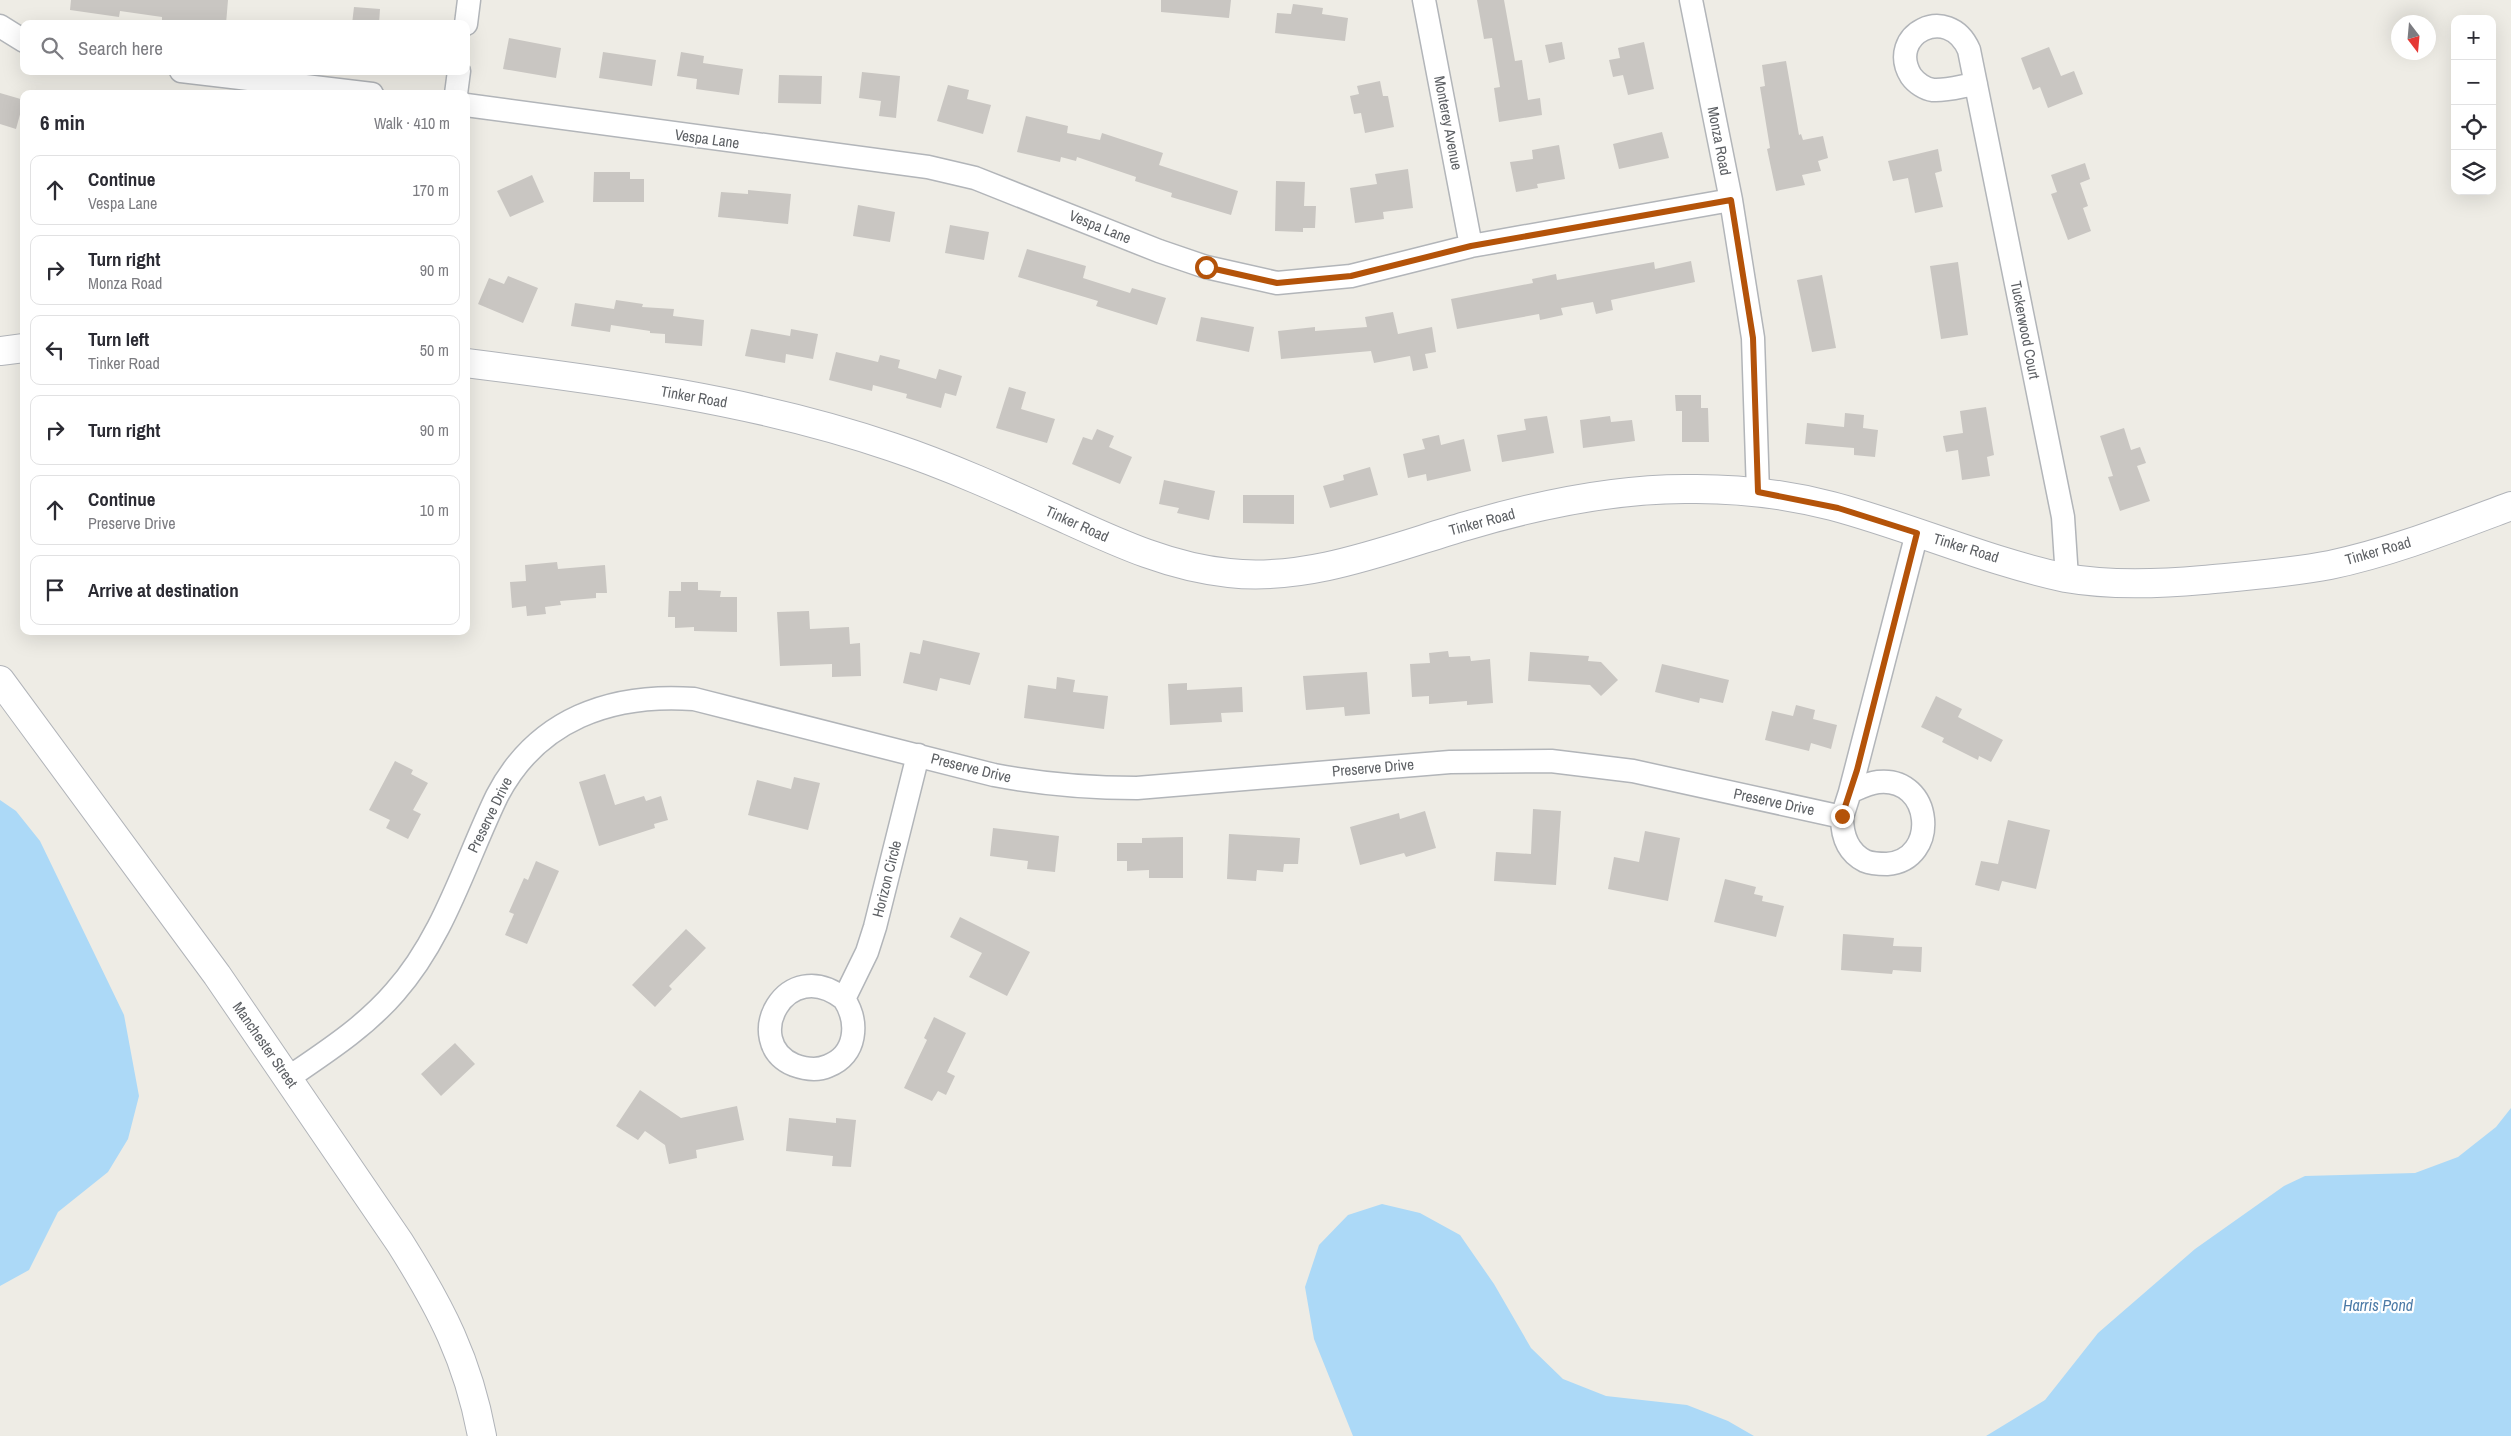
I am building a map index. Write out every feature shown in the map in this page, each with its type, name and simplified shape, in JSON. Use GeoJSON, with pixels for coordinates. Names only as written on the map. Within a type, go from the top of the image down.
{"type":"FeatureCollection","features":[{"type":"Feature","properties":{"kind":"street"},"geometry":{"type":"LineString","coordinates":[[466,20],[469,0]]}},
{"type":"Feature","properties":{"kind":"street","name":"Monterey Avenue"},"geometry":{"type":"LineString","coordinates":[[1424,0],[1471,246]]}},
{"type":"Feature","properties":{"kind":"street","name":"Monza Road"},"geometry":{"type":"LineString","coordinates":[[1691,0],[1731,200],[1753,338],[1758,492]]}},
{"type":"Feature","properties":{"kind":"street"},"geometry":{"type":"LineString","coordinates":[[0,26],[20,38]]}},
{"type":"Feature","properties":{"kind":"street"},"geometry":{"type":"LineString","coordinates":[[214,75],[339,90]]}},
{"type":"Feature","properties":{"kind":"street"},"geometry":{"type":"LineString","coordinates":[[457,90],[459,75]]}},
{"type":"Feature","properties":{"kind":"street","name":"Tuckerwood Court"},"geometry":{"type":"LineString","coordinates":[[1976,84],[2063,517],[2067,578]]}},
{"type":"Feature","properties":{"kind":"street","name":"Vespa Lane"},"geometry":{"type":"LineString","coordinates":[[470,106],[928,167],[975,178],[1159,251],[1206,267],[1277,283],[1351,276],[1471,246],[1731,200]]}},
{"type":"Feature","properties":{"kind":"street"},"geometry":{"type":"LineString","coordinates":[[0,351],[20,348]]}},
{"type":"Feature","properties":{"kind":"street","name":"Tinker Road"},"geometry":{"type":"LineString","coordinates":[[470,364],[676,394],[820,424],[958,471],[1137,551],[1184,566],[1232,574],[1282,573],[1330,565],[1471,524],[1541,506],[1588,497],[1684,489],[1758,492],[1838,508],[2067,578],[2160,583],[2283,573],[2332,564],[2381,552],[2511,506]]}},
{"type":"Feature","properties":{"kind":"street"},"geometry":{"type":"LineString","coordinates":[[1850,792],[1879,782],[1892,783],[1905,788],[1915,797],[1922,809],[1924,822],[1922,836],[1916,848],[1900,860],[1880,864],[1866,861],[1855,854],[1846,843],[1842,830],[1842,816],[1850,792],[1917,533]]}},
{"type":"Feature","properties":{"kind":"street","name":"Manchester Street"},"geometry":{"type":"LineString","coordinates":[[0,680],[217,975],[426,1285],[459,1351],[475,1397],[482,1436]]}},
{"type":"Feature","properties":{"kind":"street","name":"Preserve Drive"},"geometry":{"type":"LineString","coordinates":[[288,1078],[354,1031],[396,991],[414,968],[442,920],[507,777],[535,746],[576,718],[621,701],[645,698],[694,699],[1004,777],[1041,784],[1089,788],[1137,788],[1450,762],[1551,761],[1633,771],[1842,816]]}},
{"type":"Feature","properties":{"kind":"street","name":"Horizon Circle"},"geometry":{"type":"LineString","coordinates":[[844,999],[867,952],[875,927],[918,755]]}},
{"type":"Feature","properties":{"kind":"water"},"geometry":{"type":"Polygon","coordinates":[[[0,800],[16,811],[40,841],[124,1015],[139,1096],[128,1139],[108,1172],[58,1212],[29,1270],[0,1286],[0,800]]]}},
{"type":"Feature","properties":{"kind":"water","name":"Harris Pond"},"geometry":{"type":"Polygon","coordinates":[[[2511,1108],[2511,1436],[1986,1436],[2045,1400],[2098,1333],[2195,1249],[2284,1186],[2305,1176],[2415,1173],[2458,1157],[2496,1127],[2511,1108]]]}},
{"type":"Feature","properties":{"kind":"water"},"geometry":{"type":"Polygon","coordinates":[[[1382,1204],[1420,1213],[1460,1235],[1494,1284],[1531,1348],[1563,1379],[1606,1396],[1687,1405],[1728,1421],[1754,1436],[1353,1436],[1314,1339],[1305,1287],[1319,1245],[1348,1215],[1382,1204]]]}},
{"type":"Feature","properties":{"kind":"building"},"geometry":{"type":"Polygon","coordinates":[[[71,0],[228,0],[226,20],[162,20],[162,17],[120,11],[119,17],[70,10],[71,0]]]}},
{"type":"Feature","properties":{"kind":"building"},"geometry":{"type":"Polygon","coordinates":[[[1161,0],[1231,0],[1229,18],[1161,12],[1161,0]]]}},
{"type":"Feature","properties":{"kind":"building"},"geometry":{"type":"Polygon","coordinates":[[[1477,0],[1504,0],[1515,61],[1522,60],[1528,100],[1540,98],[1542,115],[1499,122],[1494,88],[1500,87],[1492,38],[1484,39],[1477,0]]]}},
{"type":"Feature","properties":{"kind":"building"},"geometry":{"type":"Polygon","coordinates":[[[1293,4],[1323,8],[1322,14],[1348,18],[1345,41],[1275,33],[1277,13],[1291,14],[1293,4]]]}},
{"type":"Feature","properties":{"kind":"building"},"geometry":{"type":"Polygon","coordinates":[[[354,7],[380,9],[379,20],[352,20],[354,7]]]}},
{"type":"Feature","properties":{"kind":"building"},"geometry":{"type":"Polygon","coordinates":[[[509,38],[561,48],[556,78],[503,69],[509,38]]]}},
{"type":"Feature","properties":{"kind":"building"},"geometry":{"type":"Polygon","coordinates":[[[1562,42],[1565,59],[1549,63],[1545,45],[1562,42]]]}},
{"type":"Feature","properties":{"kind":"building"},"geometry":{"type":"Polygon","coordinates":[[[1644,42],[1654,89],[1628,95],[1623,75],[1613,77],[1609,60],[1620,58],[1618,48],[1644,42]]]}},
{"type":"Feature","properties":{"kind":"building"},"geometry":{"type":"Polygon","coordinates":[[[2049,47],[2061,76],[2074,71],[2083,94],[2048,108],[2040,87],[2033,90],[2021,58],[2049,47]]]}},
{"type":"Feature","properties":{"kind":"building"},"geometry":{"type":"Polygon","coordinates":[[[603,52],[656,60],[652,86],[599,78],[603,52]]]}},
{"type":"Feature","properties":{"kind":"building"},"geometry":{"type":"Polygon","coordinates":[[[681,52],[704,56],[703,63],[743,69],[739,95],[696,89],[697,79],[677,76],[681,52]]]}},
{"type":"Feature","properties":{"kind":"building"},"geometry":{"type":"Polygon","coordinates":[[[1786,61],[1799,135],[1801,134],[1803,140],[1823,136],[1828,158],[1818,161],[1821,171],[1802,175],[1805,185],[1776,191],[1767,149],[1770,148],[1760,87],[1765,86],[1762,65],[1786,61]]]}},
{"type":"Feature","properties":{"kind":"building"},"geometry":{"type":"Polygon","coordinates":[[[862,72],[900,76],[896,118],[879,116],[881,101],[859,98],[862,72]]]}},
{"type":"Feature","properties":{"kind":"building"},"geometry":{"type":"Polygon","coordinates":[[[779,75],[822,76],[821,104],[778,103],[779,75]]]}},
{"type":"Feature","properties":{"kind":"building"},"geometry":{"type":"Polygon","coordinates":[[[1380,81],[1383,96],[1388,96],[1394,127],[1365,133],[1361,113],[1354,114],[1350,96],[1359,94],[1357,86],[1380,81]]]}},
{"type":"Feature","properties":{"kind":"building"},"geometry":{"type":"Polygon","coordinates":[[[948,85],[969,90],[967,99],[991,105],[983,134],[937,121],[948,85]]]}},
{"type":"Feature","properties":{"kind":"building"},"geometry":{"type":"Polygon","coordinates":[[[0,93],[20,99],[20,114],[16,129],[0,124],[0,93]]]}},
{"type":"Feature","properties":{"kind":"building"},"geometry":{"type":"Polygon","coordinates":[[[1026,116],[1068,126],[1067,133],[1100,140],[1102,133],[1163,153],[1159,165],[1238,191],[1231,215],[1171,197],[1172,193],[1135,181],[1136,177],[1077,157],[1076,161],[1061,157],[1060,162],[1017,152],[1026,116]]]}},
{"type":"Feature","properties":{"kind":"building"},"geometry":{"type":"Polygon","coordinates":[[[1662,132],[1669,158],[1619,169],[1613,144],[1662,132]]]}},
{"type":"Feature","properties":{"kind":"building"},"geometry":{"type":"Polygon","coordinates":[[[1559,145],[1565,179],[1537,184],[1538,188],[1516,192],[1510,162],[1533,159],[1532,150],[1559,145]]]}},
{"type":"Feature","properties":{"kind":"building"},"geometry":{"type":"Polygon","coordinates":[[[1938,149],[1942,171],[1935,173],[1943,207],[1915,213],[1908,178],[1893,181],[1888,161],[1938,149]]]}},
{"type":"Feature","properties":{"kind":"building"},"geometry":{"type":"Polygon","coordinates":[[[2085,163],[2090,179],[2080,183],[2088,206],[2083,208],[2091,231],[2068,240],[2051,194],[2057,192],[2051,175],[2085,163]]]}},
{"type":"Feature","properties":{"kind":"building"},"geometry":{"type":"Polygon","coordinates":[[[1408,169],[1413,208],[1383,212],[1384,219],[1355,223],[1350,188],[1377,184],[1375,174],[1408,169]]]}},
{"type":"Feature","properties":{"kind":"building"},"geometry":{"type":"Polygon","coordinates":[[[594,172],[630,172],[630,179],[644,179],[644,202],[593,202],[594,172]]]}},
{"type":"Feature","properties":{"kind":"building"},"geometry":{"type":"Polygon","coordinates":[[[532,175],[544,202],[510,217],[497,191],[532,175]]]}},
{"type":"Feature","properties":{"kind":"building"},"geometry":{"type":"Polygon","coordinates":[[[1276,181],[1305,182],[1304,206],[1316,206],[1315,228],[1303,228],[1303,232],[1275,231],[1276,181]]]}},
{"type":"Feature","properties":{"kind":"building"},"geometry":{"type":"Polygon","coordinates":[[[748,190],[791,194],[788,224],[718,217],[721,192],[748,194],[748,190]]]}},
{"type":"Feature","properties":{"kind":"building"},"geometry":{"type":"Polygon","coordinates":[[[858,205],[895,212],[890,242],[853,236],[858,205]]]}},
{"type":"Feature","properties":{"kind":"building"},"geometry":{"type":"Polygon","coordinates":[[[950,225],[989,232],[984,260],[945,253],[950,225]]]}},
{"type":"Feature","properties":{"kind":"building"},"geometry":{"type":"Polygon","coordinates":[[[1027,249],[1086,266],[1083,278],[1130,293],[1132,288],[1166,298],[1157,325],[1096,306],[1098,301],[1018,277],[1027,249]]]}},
{"type":"Feature","properties":{"kind":"building"},"geometry":{"type":"Polygon","coordinates":[[[1691,261],[1695,282],[1611,300],[1613,310],[1596,314],[1593,302],[1561,308],[1563,315],[1540,320],[1539,314],[1457,329],[1451,299],[1533,283],[1532,279],[1556,274],[1557,280],[1654,262],[1655,269],[1691,261]]]}},
{"type":"Feature","properties":{"kind":"building"},"geometry":{"type":"Polygon","coordinates":[[[1958,262],[1968,335],[1941,339],[1930,266],[1958,262]]]}},
{"type":"Feature","properties":{"kind":"building"},"geometry":{"type":"Polygon","coordinates":[[[1822,275],[1836,348],[1812,352],[1797,280],[1822,275]]]}},
{"type":"Feature","properties":{"kind":"building"},"geometry":{"type":"Polygon","coordinates":[[[508,276],[538,288],[523,323],[478,304],[489,278],[504,284],[508,276]]]}},
{"type":"Feature","properties":{"kind":"building"},"geometry":{"type":"Polygon","coordinates":[[[616,300],[643,304],[642,307],[674,309],[673,316],[704,320],[702,346],[665,343],[665,334],[611,325],[610,332],[571,326],[575,303],[614,309],[616,300]]]}},
{"type":"Feature","properties":{"kind":"building"},"geometry":{"type":"Polygon","coordinates":[[[1393,312],[1398,334],[1432,327],[1436,352],[1425,354],[1428,368],[1413,371],[1410,356],[1374,363],[1371,351],[1281,359],[1278,331],[1315,327],[1315,331],[1367,327],[1365,317],[1393,312]]]}},
{"type":"Feature","properties":{"kind":"building"},"geometry":{"type":"Polygon","coordinates":[[[1201,317],[1254,327],[1249,352],[1196,341],[1201,317]]]}},
{"type":"Feature","properties":{"kind":"building"},"geometry":{"type":"Polygon","coordinates":[[[751,329],[790,336],[791,329],[818,334],[813,359],[786,354],[785,363],[745,356],[751,329]]]}},
{"type":"Feature","properties":{"kind":"building"},"geometry":{"type":"Polygon","coordinates":[[[836,352],[878,362],[880,355],[900,360],[898,368],[936,379],[939,369],[962,376],[956,396],[945,393],[941,408],[906,398],[907,394],[873,385],[872,391],[829,380],[836,352]]]}},
{"type":"Feature","properties":{"kind":"building"},"geometry":{"type":"Polygon","coordinates":[[[1009,387],[1026,392],[1021,409],[1055,419],[1047,443],[996,428],[1009,387]]]}},
{"type":"Feature","properties":{"kind":"building"},"geometry":{"type":"Polygon","coordinates":[[[1675,395],[1701,395],[1701,408],[1708,408],[1709,442],[1682,442],[1682,411],[1676,411],[1675,395]]]}},
{"type":"Feature","properties":{"kind":"building"},"geometry":{"type":"Polygon","coordinates":[[[1986,407],[1994,455],[1987,457],[1990,476],[1962,480],[1958,450],[1946,452],[1943,436],[1963,433],[1960,411],[1986,407]]]}},
{"type":"Feature","properties":{"kind":"building"},"geometry":{"type":"Polygon","coordinates":[[[1845,413],[1864,415],[1863,428],[1878,430],[1875,457],[1854,455],[1854,448],[1805,444],[1807,423],[1844,427],[1845,413]]]}},
{"type":"Feature","properties":{"kind":"building"},"geometry":{"type":"Polygon","coordinates":[[[1547,416],[1554,453],[1502,462],[1497,435],[1526,430],[1524,419],[1547,416]]]}},
{"type":"Feature","properties":{"kind":"building"},"geometry":{"type":"Polygon","coordinates":[[[1610,416],[1611,422],[1632,420],[1635,441],[1583,448],[1580,420],[1610,416]]]}},
{"type":"Feature","properties":{"kind":"building"},"geometry":{"type":"Polygon","coordinates":[[[2124,428],[2131,450],[2140,447],[2146,463],[2137,466],[2150,501],[2120,511],[2108,477],[2113,476],[2100,436],[2124,428]]]}},
{"type":"Feature","properties":{"kind":"building"},"geometry":{"type":"Polygon","coordinates":[[[1097,429],[1114,436],[1109,447],[1132,457],[1120,484],[1072,464],[1083,437],[1092,440],[1097,429]]]}},
{"type":"Feature","properties":{"kind":"building"},"geometry":{"type":"Polygon","coordinates":[[[1439,435],[1441,445],[1464,439],[1471,471],[1427,481],[1426,474],[1408,478],[1403,454],[1425,449],[1422,439],[1439,435]]]}},
{"type":"Feature","properties":{"kind":"building"},"geometry":{"type":"Polygon","coordinates":[[[1370,467],[1378,495],[1330,508],[1323,486],[1344,480],[1343,475],[1370,467]]]}},
{"type":"Feature","properties":{"kind":"building"},"geometry":{"type":"Polygon","coordinates":[[[1164,480],[1215,491],[1209,520],[1177,513],[1179,508],[1159,504],[1164,480]]]}},
{"type":"Feature","properties":{"kind":"building"},"geometry":{"type":"Polygon","coordinates":[[[1243,495],[1294,495],[1294,524],[1243,523],[1243,495]]]}},
{"type":"Feature","properties":{"kind":"building"},"geometry":{"type":"Polygon","coordinates":[[[557,562],[558,569],[605,565],[607,593],[596,593],[596,598],[560,601],[561,605],[545,607],[546,614],[527,616],[526,606],[512,608],[510,582],[526,581],[525,565],[557,562]]]}},
{"type":"Feature","properties":{"kind":"building"},"geometry":{"type":"Polygon","coordinates":[[[681,582],[698,582],[698,590],[721,591],[720,597],[737,597],[737,632],[694,631],[694,627],[675,628],[675,617],[668,617],[669,591],[681,591],[681,582]]]}},
{"type":"Feature","properties":{"kind":"building"},"geometry":{"type":"Polygon","coordinates":[[[809,611],[810,629],[849,627],[850,644],[860,643],[861,676],[832,677],[832,664],[780,666],[777,612],[809,611]]]}},
{"type":"Feature","properties":{"kind":"building"},"geometry":{"type":"Polygon","coordinates":[[[923,640],[980,653],[970,685],[940,678],[937,691],[903,683],[910,652],[920,654],[923,640]]]}},
{"type":"Feature","properties":{"kind":"building"},"geometry":{"type":"Polygon","coordinates":[[[1448,651],[1449,657],[1470,656],[1471,661],[1490,659],[1493,703],[1467,705],[1467,701],[1429,704],[1429,696],[1412,697],[1410,664],[1430,663],[1429,653],[1448,651]]]}},
{"type":"Feature","properties":{"kind":"building"},"geometry":{"type":"Polygon","coordinates":[[[1530,652],[1589,656],[1588,661],[1601,662],[1618,680],[1601,696],[1590,685],[1528,681],[1530,652]]]}},
{"type":"Feature","properties":{"kind":"building"},"geometry":{"type":"Polygon","coordinates":[[[1662,664],[1729,680],[1723,703],[1700,698],[1699,703],[1655,692],[1662,664]]]}},
{"type":"Feature","properties":{"kind":"building"},"geometry":{"type":"Polygon","coordinates":[[[1367,672],[1370,714],[1345,716],[1344,707],[1306,710],[1303,676],[1367,672]]]}},
{"type":"Feature","properties":{"kind":"building"},"geometry":{"type":"Polygon","coordinates":[[[1057,677],[1075,680],[1073,692],[1108,696],[1104,729],[1024,718],[1028,685],[1056,689],[1057,677]]]}},
{"type":"Feature","properties":{"kind":"building"},"geometry":{"type":"Polygon","coordinates":[[[1187,683],[1187,690],[1242,687],[1243,712],[1221,713],[1222,722],[1170,725],[1168,684],[1187,683]]]}},
{"type":"Feature","properties":{"kind":"building"},"geometry":{"type":"Polygon","coordinates":[[[1936,696],[1962,709],[1958,717],[2003,740],[1991,762],[1979,756],[1978,760],[1942,742],[1944,738],[1921,727],[1936,696]]]}},
{"type":"Feature","properties":{"kind":"building"},"geometry":{"type":"Polygon","coordinates":[[[1796,705],[1815,710],[1813,719],[1837,725],[1831,749],[1811,743],[1809,751],[1765,740],[1772,711],[1793,716],[1796,705]]]}},
{"type":"Feature","properties":{"kind":"building"},"geometry":{"type":"Polygon","coordinates":[[[395,761],[413,770],[411,774],[428,783],[413,810],[421,814],[408,839],[386,828],[390,820],[369,810],[395,761]]]}},
{"type":"Feature","properties":{"kind":"building"},"geometry":{"type":"Polygon","coordinates":[[[605,774],[615,805],[644,796],[646,801],[661,796],[668,820],[654,824],[655,828],[599,846],[579,782],[605,774]]]}},
{"type":"Feature","properties":{"kind":"building"},"geometry":{"type":"Polygon","coordinates":[[[794,777],[820,783],[808,830],[748,815],[757,780],[791,789],[794,777]]]}},
{"type":"Feature","properties":{"kind":"building"},"geometry":{"type":"Polygon","coordinates":[[[1533,809],[1561,811],[1556,885],[1494,881],[1496,852],[1531,854],[1533,809]]]}},
{"type":"Feature","properties":{"kind":"building"},"geometry":{"type":"Polygon","coordinates":[[[1425,811],[1436,848],[1406,857],[1404,853],[1360,865],[1350,827],[1399,813],[1400,819],[1425,811]]]}},
{"type":"Feature","properties":{"kind":"building"},"geometry":{"type":"Polygon","coordinates":[[[2008,820],[2050,830],[2036,889],[2002,881],[1999,891],[1975,885],[1981,861],[1998,864],[2008,820]]]}},
{"type":"Feature","properties":{"kind":"building"},"geometry":{"type":"Polygon","coordinates":[[[993,828],[1059,836],[1055,872],[1027,869],[1028,861],[990,856],[993,828]]]}},
{"type":"Feature","properties":{"kind":"building"},"geometry":{"type":"Polygon","coordinates":[[[1645,831],[1680,838],[1668,901],[1608,889],[1614,857],[1639,862],[1645,831]]]}},
{"type":"Feature","properties":{"kind":"building"},"geometry":{"type":"Polygon","coordinates":[[[1229,834],[1300,838],[1298,864],[1284,864],[1283,872],[1257,870],[1256,881],[1227,879],[1229,834]]]}},
{"type":"Feature","properties":{"kind":"building"},"geometry":{"type":"Polygon","coordinates":[[[1183,837],[1183,878],[1149,878],[1149,870],[1127,871],[1127,861],[1117,861],[1117,843],[1142,843],[1142,838],[1183,837]]]}},
{"type":"Feature","properties":{"kind":"building"},"geometry":{"type":"Polygon","coordinates":[[[536,861],[559,871],[527,944],[505,935],[514,914],[509,912],[524,878],[528,880],[536,861]]]}},
{"type":"Feature","properties":{"kind":"building"},"geometry":{"type":"Polygon","coordinates":[[[1725,879],[1756,887],[1754,894],[1763,896],[1762,901],[1784,906],[1776,937],[1714,922],[1725,879]]]}},
{"type":"Feature","properties":{"kind":"building"},"geometry":{"type":"Polygon","coordinates":[[[960,917],[1030,952],[1007,996],[969,977],[982,953],[950,937],[960,917]]]}},
{"type":"Feature","properties":{"kind":"building"},"geometry":{"type":"Polygon","coordinates":[[[686,929],[706,948],[669,986],[672,989],[655,1007],[632,985],[686,929]]]}},
{"type":"Feature","properties":{"kind":"building"},"geometry":{"type":"Polygon","coordinates":[[[1843,934],[1894,938],[1893,946],[1922,947],[1921,972],[1893,970],[1892,974],[1841,970],[1843,934]]]}},
{"type":"Feature","properties":{"kind":"building"},"geometry":{"type":"Polygon","coordinates":[[[934,1017],[966,1033],[947,1072],[955,1076],[946,1095],[938,1091],[932,1101],[904,1088],[927,1040],[924,1038],[934,1017]]]}},
{"type":"Feature","properties":{"kind":"building"},"geometry":{"type":"Polygon","coordinates":[[[455,1043],[475,1064],[441,1096],[421,1074],[455,1043]]]}},
{"type":"Feature","properties":{"kind":"building"},"geometry":{"type":"Polygon","coordinates":[[[640,1090],[681,1118],[737,1106],[744,1140],[696,1150],[697,1158],[669,1164],[665,1145],[645,1131],[638,1140],[616,1126],[640,1090]]]}},
{"type":"Feature","properties":{"kind":"building"},"geometry":{"type":"Polygon","coordinates":[[[789,1118],[836,1123],[836,1118],[856,1120],[851,1167],[832,1166],[833,1156],[786,1151],[789,1118]]]}},
{"type":"Feature","properties":{"kind":"route"},"geometry":{"type":"LineString","coordinates":[[1206,267],[1277,283],[1351,276],[1471,246],[1731,200],[1753,338],[1758,492],[1838,508],[1917,533],[1857,770],[1842,816]]}}]}
